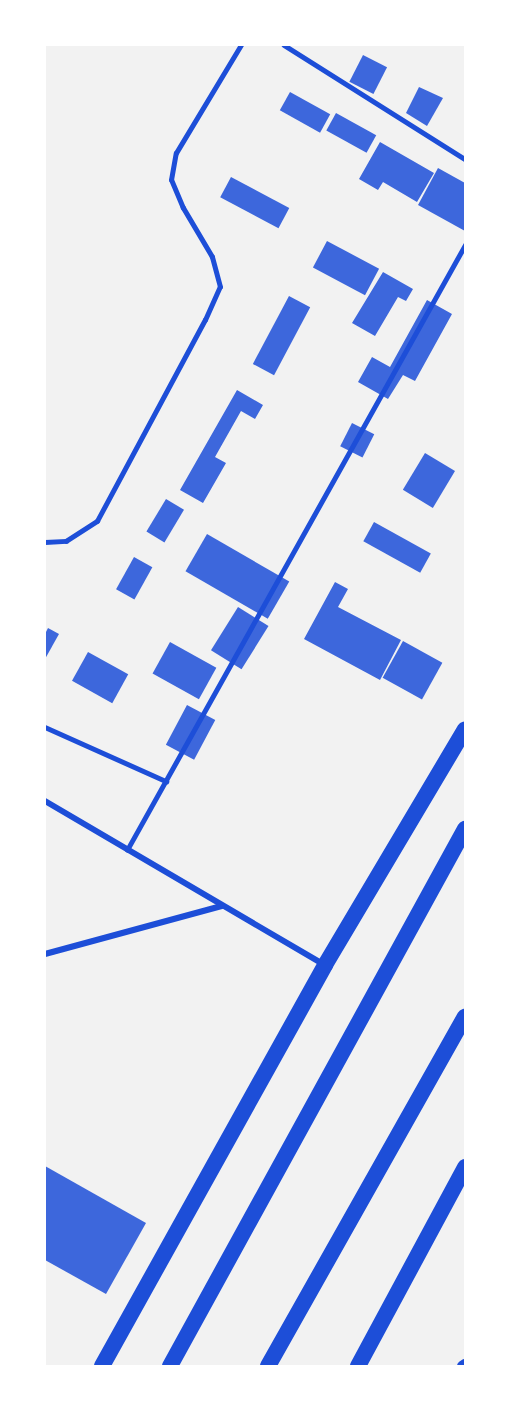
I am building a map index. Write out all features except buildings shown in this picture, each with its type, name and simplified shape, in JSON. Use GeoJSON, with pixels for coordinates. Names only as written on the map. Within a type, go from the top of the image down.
{"type":"FeatureCollection","features":[{"type":"Feature","properties":{"kind":"highway"},"geometry":{"type":"LineString","coordinates":[[102,1366],[326,965],[465,729]]}},
{"type":"Feature","properties":{"kind":"highway"},"geometry":{"type":"LineString","coordinates":[[170,1366],[465,829]]}},
{"type":"Feature","properties":{"kind":"highway"},"geometry":{"type":"LineString","coordinates":[[268,1366],[465,1017]]}},
{"type":"Feature","properties":{"kind":"highway"},"geometry":{"type":"LineString","coordinates":[[358,1366],[465,1167]]}},
{"type":"Feature","properties":{"kind":"street"},"geometry":{"type":"LineString","coordinates":[[45,801],[326,965]]}},
{"type":"Feature","properties":{"kind":"street"},"geometry":{"type":"LineString","coordinates":[[45,954],[222,906]]}},
{"type":"Feature","properties":{"kind":"lane"},"geometry":{"type":"LineString","coordinates":[[45,542],[66,541],[97,521],[205,320],[220,287],[212,257],[183,208],[171,180],[176,153],[241,45]]}},
{"type":"Feature","properties":{"kind":"lane"},"geometry":{"type":"LineString","coordinates":[[284,45],[465,159]]}},
{"type":"Feature","properties":{"kind":"lane"},"geometry":{"type":"LineString","coordinates":[[127,850],[465,245]]}},
{"type":"Feature","properties":{"kind":"lane"},"geometry":{"type":"LineString","coordinates":[[45,727],[166,781]]}}]}
